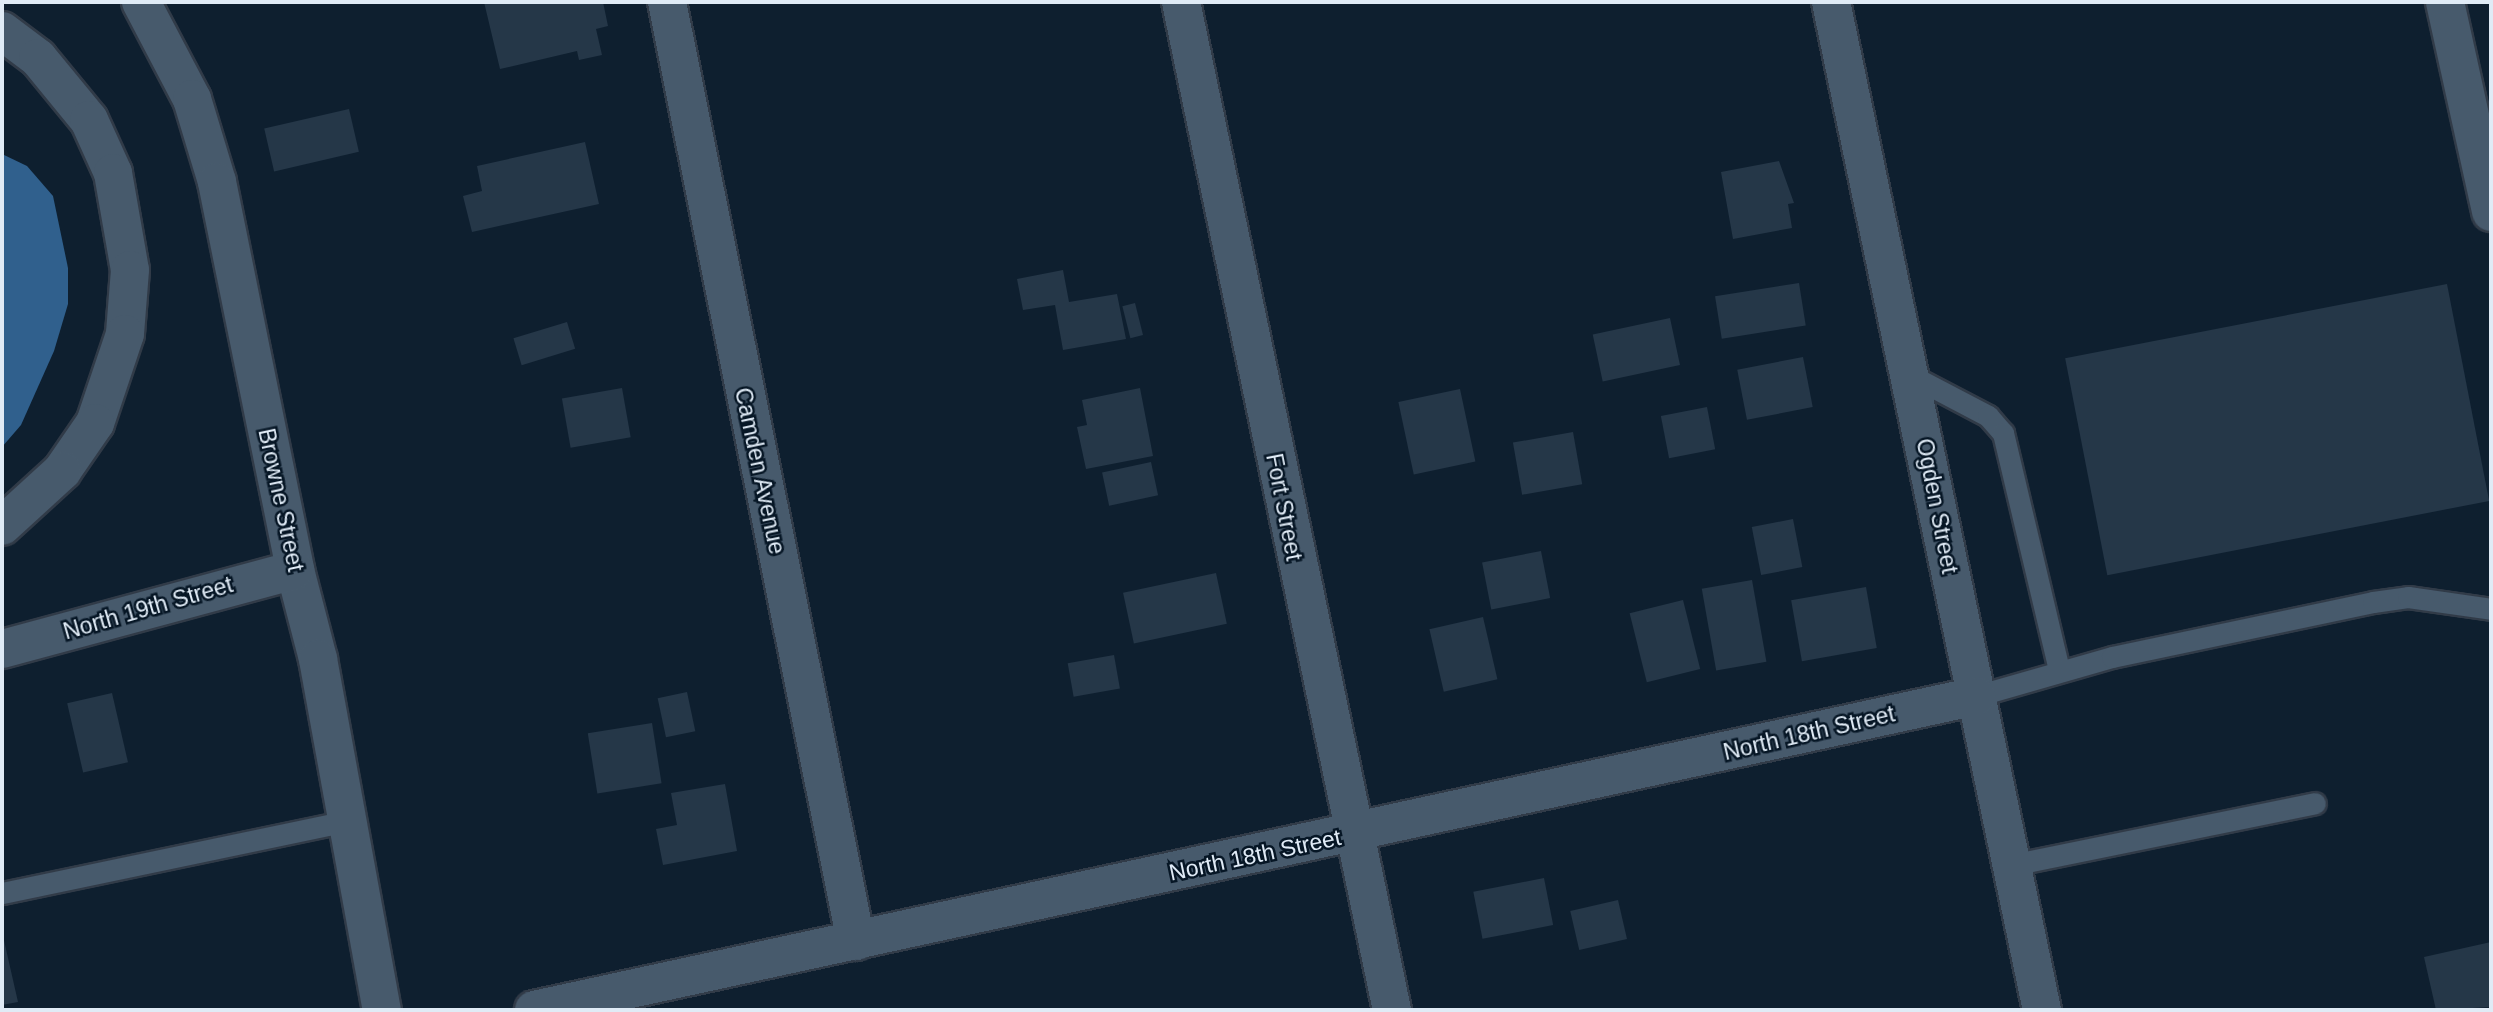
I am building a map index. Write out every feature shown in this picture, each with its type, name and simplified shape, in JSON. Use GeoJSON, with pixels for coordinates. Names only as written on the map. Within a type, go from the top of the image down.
{"type":"FeatureCollection","features":[{"type":"Feature","properties":{"kind":"street","name":"Browne Street"},"geometry":{"type":"LineString","coordinates":[[141,2],[192,99],[217,182],[295,570],[318,659],[382,1010]]}},
{"type":"Feature","properties":{"kind":"street","name":"Camden Avenue"},"geometry":{"type":"LineString","coordinates":[[667,2],[856,941]]}},
{"type":"Feature","properties":{"kind":"street","name":"Fort Street"},"geometry":{"type":"LineString","coordinates":[[1181,2],[1392,1010]]}},
{"type":"Feature","properties":{"kind":"street","name":"Ogden Street"},"geometry":{"type":"LineString","coordinates":[[1831,2],[2042,1010]]}},
{"type":"Feature","properties":{"kind":"street"},"geometry":{"type":"LineString","coordinates":[[2445,2],[2491,212]]}},
{"type":"Feature","properties":{"kind":"street"},"geometry":{"type":"LineString","coordinates":[[2,31],[38,58],[89,120],[113,173],[130,270],[125,334],[94,423],[62,471],[2,526]]}},
{"type":"Feature","properties":{"kind":"street","name":"North 19th Street"},"geometry":{"type":"LineString","coordinates":[[2,649],[295,570]]}},
{"type":"Feature","properties":{"kind":"street","name":"North 18th Street"},"geometry":{"type":"LineString","coordinates":[[534,1010],[1354,834],[1976,696]]}},
{"type":"Feature","properties":{"kind":"lane"},"geometry":{"type":"LineString","coordinates":[[1910,375],[1988,416],[2003,433],[2059,670]]}},
{"type":"Feature","properties":{"kind":"lane"},"geometry":{"type":"LineString","coordinates":[[1976,696],[2059,670],[2385,600],[2409,597],[2491,609]]}},
{"type":"Feature","properties":{"kind":"lane"},"geometry":{"type":"LineString","coordinates":[[2011,865],[2315,803]]}},
{"type":"Feature","properties":{"kind":"lane"},"geometry":{"type":"LineString","coordinates":[[2,893],[348,821]]}},
{"type":"Feature","properties":{"kind":"water"},"geometry":{"type":"Polygon","coordinates":[[[2,154],[27,166],[53,196],[68,268],[68,304],[54,351],[21,425],[2,447],[2,154]]]}},
{"type":"Feature","properties":{"kind":"building"},"geometry":{"type":"Polygon","coordinates":[[[484,2],[603,2],[608,26],[596,29],[602,55],[579,60],[577,51],[500,69],[484,2]]]}},
{"type":"Feature","properties":{"kind":"building"},"geometry":{"type":"Polygon","coordinates":[[[349,109],[359,152],[274,171],[264,129],[349,109]]]}},
{"type":"Feature","properties":{"kind":"building"},"geometry":{"type":"Polygon","coordinates":[[[585,142],[599,204],[472,232],[463,196],[482,191],[477,166],[585,142]]]}},
{"type":"Feature","properties":{"kind":"building"},"geometry":{"type":"Polygon","coordinates":[[[1779,161],[1794,203],[1788,204],[1792,228],[1733,239],[1721,172],[1779,161]]]}},
{"type":"Feature","properties":{"kind":"building"},"geometry":{"type":"Polygon","coordinates":[[[1063,270],[1069,302],[1117,294],[1126,339],[1063,350],[1055,305],[1023,310],[1017,279],[1063,270]]]}},
{"type":"Feature","properties":{"kind":"building"},"geometry":{"type":"Polygon","coordinates":[[[1799,283],[1806,325],[1722,339],[1715,296],[1799,283]]]}},
{"type":"Feature","properties":{"kind":"building"},"geometry":{"type":"Polygon","coordinates":[[[2447,284],[2489,501],[2107,575],[2065,358],[2447,284]]]}},
{"type":"Feature","properties":{"kind":"building"},"geometry":{"type":"Polygon","coordinates":[[[1135,303],[1143,335],[1130,338],[1122,306],[1135,303]]]}},
{"type":"Feature","properties":{"kind":"building"},"geometry":{"type":"Polygon","coordinates":[[[1670,318],[1680,365],[1603,381],[1593,334],[1670,318]]]}},
{"type":"Feature","properties":{"kind":"building"},"geometry":{"type":"Polygon","coordinates":[[[567,322],[575,349],[522,365],[513,338],[567,322]]]}},
{"type":"Feature","properties":{"kind":"building"},"geometry":{"type":"Polygon","coordinates":[[[1803,357],[1813,407],[1747,420],[1737,370],[1803,357]]]}},
{"type":"Feature","properties":{"kind":"building"},"geometry":{"type":"Polygon","coordinates":[[[622,388],[631,437],[571,448],[562,399],[622,388]]]}},
{"type":"Feature","properties":{"kind":"building"},"geometry":{"type":"Polygon","coordinates":[[[1140,388],[1153,456],[1086,469],[1077,427],[1087,425],[1082,400],[1140,388]]]}},
{"type":"Feature","properties":{"kind":"building"},"geometry":{"type":"Polygon","coordinates":[[[1460,389],[1475,461],[1414,474],[1398,402],[1460,389]]]}},
{"type":"Feature","properties":{"kind":"building"},"geometry":{"type":"Polygon","coordinates":[[[1707,407],[1715,449],[1669,458],[1661,416],[1707,407]]]}},
{"type":"Feature","properties":{"kind":"building"},"geometry":{"type":"Polygon","coordinates":[[[1573,432],[1582,484],[1522,495],[1513,443],[1573,432]]]}},
{"type":"Feature","properties":{"kind":"building"},"geometry":{"type":"Polygon","coordinates":[[[1151,462],[1158,495],[1109,506],[1102,472],[1151,462]]]}},
{"type":"Feature","properties":{"kind":"building"},"geometry":{"type":"Polygon","coordinates":[[[1793,519],[1802,567],[1761,575],[1752,527],[1793,519]]]}},
{"type":"Feature","properties":{"kind":"building"},"geometry":{"type":"Polygon","coordinates":[[[1541,551],[1550,598],[1491,610],[1482,562],[1541,551]]]}},
{"type":"Feature","properties":{"kind":"building"},"geometry":{"type":"Polygon","coordinates":[[[1216,573],[1227,624],[1134,644],[1123,593],[1216,573]]]}},
{"type":"Feature","properties":{"kind":"building"},"geometry":{"type":"Polygon","coordinates":[[[1752,580],[1766,662],[1716,671],[1702,589],[1752,580]]]}},
{"type":"Feature","properties":{"kind":"building"},"geometry":{"type":"Polygon","coordinates":[[[1866,587],[1877,648],[1802,661],[1791,600],[1866,587]]]}},
{"type":"Feature","properties":{"kind":"building"},"geometry":{"type":"Polygon","coordinates":[[[1683,600],[1700,669],[1647,682],[1630,613],[1683,600]]]}},
{"type":"Feature","properties":{"kind":"building"},"geometry":{"type":"Polygon","coordinates":[[[1483,617],[1497,679],[1444,692],[1429,629],[1483,617]]]}},
{"type":"Feature","properties":{"kind":"building"},"geometry":{"type":"Polygon","coordinates":[[[1114,655],[1120,688],[1074,697],[1068,663],[1114,655]]]}},
{"type":"Feature","properties":{"kind":"building"},"geometry":{"type":"Polygon","coordinates":[[[687,692],[695,731],[666,737],[658,698],[687,692]]]}},
{"type":"Feature","properties":{"kind":"building"},"geometry":{"type":"Polygon","coordinates":[[[112,693],[128,762],[83,773],[67,703],[112,693]]]}},
{"type":"Feature","properties":{"kind":"building"},"geometry":{"type":"Polygon","coordinates":[[[652,723],[662,783],[597,793],[588,733],[652,723]]]}},
{"type":"Feature","properties":{"kind":"building"},"geometry":{"type":"Polygon","coordinates":[[[725,784],[737,851],[663,865],[656,829],[677,825],[671,793],[725,784]]]}},
{"type":"Feature","properties":{"kind":"building"},"geometry":{"type":"Polygon","coordinates":[[[1544,878],[1553,925],[1482,939],[1473,892],[1544,878]]]}},
{"type":"Feature","properties":{"kind":"building"},"geometry":{"type":"Polygon","coordinates":[[[1618,900],[1627,939],[1579,950],[1570,911],[1618,900]]]}},
{"type":"Feature","properties":{"kind":"building"},"geometry":{"type":"Polygon","coordinates":[[[2,937],[18,1002],[2,1005],[2,937]]]}},
{"type":"Feature","properties":{"kind":"building"},"geometry":{"type":"Polygon","coordinates":[[[2491,942],[2491,1007],[2436,1010],[2424,957],[2491,942]]]}}]}
